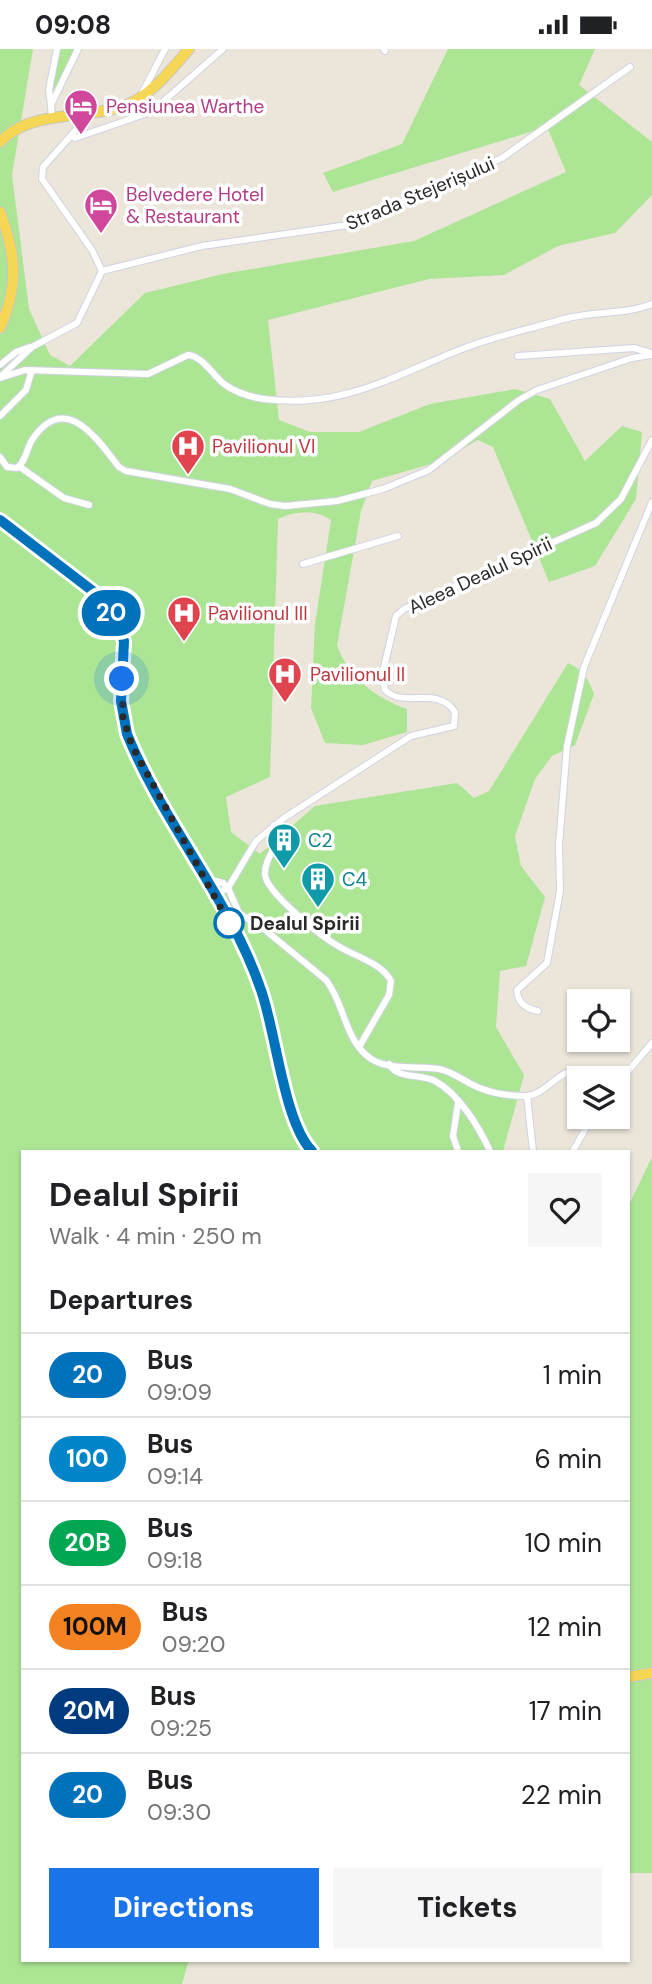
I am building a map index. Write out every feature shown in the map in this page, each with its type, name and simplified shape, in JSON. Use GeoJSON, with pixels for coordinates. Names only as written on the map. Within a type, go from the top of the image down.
{"type":"FeatureCollection","features":[{"type":"Feature","properties":{"kind":"main road"},"geometry":{"type":"LineString","coordinates":[[0,142],[15,129],[123,106],[140,98],[189,49]]}},
{"type":"Feature","properties":{"kind":"main road"},"geometry":{"type":"LineString","coordinates":[[0,212],[12,245],[15,267],[12,293],[0,328]]}},
{"type":"Feature","properties":{"kind":"main road"},"geometry":{"type":"LineString","coordinates":[[0,520],[94,592],[116,620],[124,641],[121,701],[127,734],[262,990],[295,1125],[311,1150]]}},
{"type":"Feature","properties":{"kind":"main road"},"geometry":{"type":"LineString","coordinates":[[630,1677],[652,1673]]}},
{"type":"Feature","properties":{"kind":"street"},"geometry":{"type":"LineString","coordinates":[[52,119],[49,90],[57,49]]}},
{"type":"Feature","properties":{"kind":"street"},"geometry":{"type":"LineString","coordinates":[[51,105],[78,49]]}},
{"type":"Feature","properties":{"kind":"street"},"geometry":{"type":"LineString","coordinates":[[140,98],[165,49]]}},
{"type":"Feature","properties":{"kind":"street"},"geometry":{"type":"LineString","coordinates":[[69,141],[157,107],[223,49]]}},
{"type":"Feature","properties":{"kind":"street","name":"Strada Stejerișului"},"geometry":{"type":"LineString","coordinates":[[102,271],[202,246],[348,225],[502,158],[629,67]]}},
{"type":"Feature","properties":{"kind":"street"},"geometry":{"type":"LineString","coordinates":[[0,365],[16,352],[32,347],[77,323],[102,271],[92,250],[41,179],[43,167],[69,141],[91,113]]}},
{"type":"Feature","properties":{"kind":"street"},"geometry":{"type":"LineString","coordinates":[[0,378],[22,370],[31,373],[148,374],[188,355],[198,359],[225,385],[249,396],[290,399],[343,395],[381,385],[463,348],[496,338],[572,317],[631,310],[652,304]]}},
{"type":"Feature","properties":{"kind":"street"},"geometry":{"type":"LineString","coordinates":[[0,378],[32,347]]}},
{"type":"Feature","properties":{"kind":"street"},"geometry":{"type":"LineString","coordinates":[[518,356],[634,348],[652,354]]}},
{"type":"Feature","properties":{"kind":"street"},"geometry":{"type":"LineString","coordinates":[[20,467],[31,442],[43,427],[60,419],[70,419],[88,430],[119,467],[137,474],[230,489],[270,504],[285,506],[337,501],[383,489],[429,470],[519,400],[537,390],[632,358],[652,354]]}},
{"type":"Feature","properties":{"kind":"street"},"geometry":{"type":"LineString","coordinates":[[0,416],[26,390],[31,373]]}},
{"type":"Feature","properties":{"kind":"street","name":"Aleea Dealul Spirii"},"geometry":{"type":"LineString","coordinates":[[228,888],[243,858],[256,841],[274,825],[411,736],[454,726],[455,712],[445,702],[429,697],[398,697],[385,690],[382,676],[396,616],[404,609],[596,523],[621,499],[652,440]]}},
{"type":"Feature","properties":{"kind":"street"},"geometry":{"type":"LineString","coordinates":[[0,457],[10,468],[20,467],[64,498],[89,505]]}},
{"type":"Feature","properties":{"kind":"street"},"geometry":{"type":"LineString","coordinates":[[538,1011],[525,1006],[517,997],[517,990],[547,963],[560,891],[559,845],[569,732],[586,658],[652,502]]}},
{"type":"Feature","properties":{"kind":"street"},"geometry":{"type":"LineString","coordinates":[[303,564],[398,536]]}},
{"type":"Feature","properties":{"kind":"street"},"geometry":{"type":"LineString","coordinates":[[274,825],[280,835],[268,861],[265,877],[273,890],[324,937],[384,971],[391,981],[389,995],[359,1047]]}},
{"type":"Feature","properties":{"kind":"street"},"geometry":{"type":"LineString","coordinates":[[204,878],[223,883],[239,913],[265,930],[327,980],[359,1047],[376,1062],[441,1070],[486,1090],[527,1096],[567,1073]]}},
{"type":"Feature","properties":{"kind":"street"},"geometry":{"type":"LineString","coordinates":[[214,895],[228,888]]}},
{"type":"Feature","properties":{"kind":"street"},"geometry":{"type":"LineString","coordinates":[[630,1069],[652,1043]]}},
{"type":"Feature","properties":{"kind":"street"},"geometry":{"type":"LineString","coordinates":[[389,1064],[399,1074],[439,1083],[473,1121],[489,1150]]}},
{"type":"Feature","properties":{"kind":"street"},"geometry":{"type":"LineString","coordinates":[[527,1096],[533,1150]]}},
{"type":"Feature","properties":{"kind":"street"},"geometry":{"type":"LineString","coordinates":[[458,1103],[453,1136],[458,1150]]}},
{"type":"Feature","properties":{"kind":"street"},"geometry":{"type":"LineString","coordinates":[[574,1150],[585,1129]]}},
{"type":"Feature","properties":{"kind":"green space"},"geometry":{"type":"Polygon","coordinates":[[[0,49],[33,49],[12,175],[29,309],[50,355],[70,366],[145,293],[223,274],[414,241],[566,172],[547,127],[333,192],[323,173],[402,144],[448,49],[595,49],[579,85],[652,142],[652,195],[615,233],[558,246],[504,275],[429,279],[268,320],[279,420],[310,432],[359,432],[430,404],[515,389],[550,399],[585,461],[622,426],[642,432],[636,499],[595,566],[549,582],[493,447],[478,440],[438,462],[372,481],[361,511],[337,646],[356,677],[374,693],[407,709],[407,732],[363,745],[325,743],[311,708],[315,624],[331,520],[305,512],[278,519],[270,777],[226,797],[231,832],[260,854],[315,806],[457,783],[474,798],[489,791],[568,663],[585,676],[594,694],[575,745],[552,756],[535,779],[515,836],[521,866],[545,897],[526,966],[500,971],[496,1027],[524,1075],[503,1150],[21,1150],[21,1962],[188,1962],[182,1984],[0,1984],[0,49]]]}},
{"type":"Feature","properties":{"kind":"green space"},"geometry":{"type":"Polygon","coordinates":[[[60,49],[75,49],[52,93],[50,92],[60,49]]]}},
{"type":"Feature","properties":{"kind":"green space"},"geometry":{"type":"Polygon","coordinates":[[[652,1157],[652,1873],[630,1873],[630,1203],[652,1157]]]}},
{"type":"Feature","properties":{"kind":"bus line","name":"20"},"geometry":{"type":"LineString","coordinates":[[0,520],[102,599],[121,629],[124,641],[121,701],[127,734],[139,761],[252,967],[269,1015],[295,1125],[301,1139],[311,1150]]}},
{"type":"Feature","properties":{"kind":"place","name":"Pensiunea Warthe"},"geometry":{"type":"Point","coordinates":[81,136]}},
{"type":"Feature","properties":{"kind":"place","name":"Belvedere Hotel & Restaurant"},"geometry":{"type":"Point","coordinates":[101,235]}},
{"type":"Feature","properties":{"kind":"place","name":"Pavilionul VI"},"geometry":{"type":"Point","coordinates":[188,476]}},
{"type":"Feature","properties":{"kind":"place","name":"Pavilionul III"},"geometry":{"type":"Point","coordinates":[184,643]}},
{"type":"Feature","properties":{"kind":"place","name":"Pavilionul II"},"geometry":{"type":"Point","coordinates":[285,704]}},
{"type":"Feature","properties":{"kind":"place","name":"C2"},"geometry":{"type":"Point","coordinates":[284,870]}},
{"type":"Feature","properties":{"kind":"place","name":"C4"},"geometry":{"type":"Point","coordinates":[318,909]}},
{"type":"Feature","properties":{"kind":"place","name":"Dealul Spirii"},"geometry":{"type":"Point","coordinates":[229,923]}},
{"type":"Feature","properties":{"kind":"route"},"geometry":{"type":"LineString","coordinates":[[122,679],[123,717],[132,746],[229,923]]}}]}
